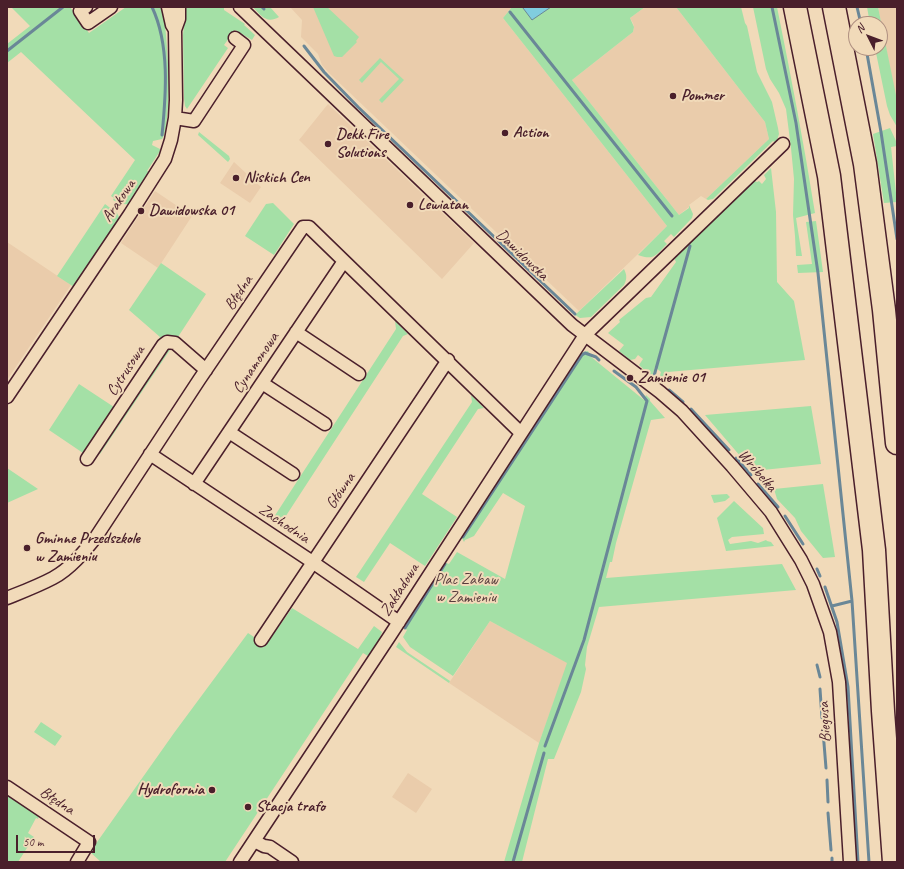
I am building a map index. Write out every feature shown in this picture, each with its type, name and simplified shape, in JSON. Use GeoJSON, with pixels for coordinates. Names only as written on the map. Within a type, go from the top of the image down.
{"type":"FeatureCollection","features":[{"type":"Feature","properties":{"kind":"highway"},"geometry":{"type":"LineString","coordinates":[[795,7],[829,176],[873,542],[894,862]]}},
{"type":"Feature","properties":{"kind":"highway"},"geometry":{"type":"LineString","coordinates":[[834,7],[865,164],[884,310],[897,443]]}},
{"type":"Feature","properties":{"kind":"street"},"geometry":{"type":"LineString","coordinates":[[86,7],[80,12],[88,23],[111,7]]}},
{"type":"Feature","properties":{"kind":"street"},"geometry":{"type":"LineString","coordinates":[[168,7],[172,25],[175,30]]}},
{"type":"Feature","properties":{"kind":"street"},"geometry":{"type":"LineString","coordinates":[[175,30],[179,19],[179,7]]}},
{"type":"Feature","properties":{"kind":"street","name":"Dawidowska"},"geometry":{"type":"LineString","coordinates":[[240,7],[572,325],[660,392]]}},
{"type":"Feature","properties":{"kind":"street","name":"Arakowa"},"geometry":{"type":"LineString","coordinates":[[7,396],[161,166],[171,140],[175,118],[175,30]]}},
{"type":"Feature","properties":{"kind":"street"},"geometry":{"type":"LineString","coordinates":[[175,118],[194,121],[244,45],[236,38]]}},
{"type":"Feature","properties":{"kind":"street"},"geometry":{"type":"LineString","coordinates":[[585,334],[783,144]]}},
{"type":"Feature","properties":{"kind":"street","name":"Błędna"},"geometry":{"type":"LineString","coordinates":[[7,598],[54,577],[78,558],[96,537],[206,370],[303,227],[309,227],[448,360],[521,433]]}},
{"type":"Feature","properties":{"kind":"street","name":"Cynamonowa"},"geometry":{"type":"LineString","coordinates":[[194,484],[344,261]]}},
{"type":"Feature","properties":{"kind":"street"},"geometry":{"type":"LineString","coordinates":[[296,332],[359,374]]}},
{"type":"Feature","properties":{"kind":"street","name":"Zakładowa"},"geometry":{"type":"LineString","coordinates":[[240,862],[399,622],[585,334]]}},
{"type":"Feature","properties":{"kind":"street","name":"Cytrusowa"},"geometry":{"type":"LineString","coordinates":[[87,459],[167,342],[175,343],[206,370]]}},
{"type":"Feature","properties":{"kind":"street","name":"Główna"},"geometry":{"type":"LineString","coordinates":[[261,640],[448,360]]}},
{"type":"Feature","properties":{"kind":"street"},"geometry":{"type":"LineString","coordinates":[[262,383],[325,424]]}},
{"type":"Feature","properties":{"kind":"street","name":"Wróbelka"},"geometry":{"type":"LineString","coordinates":[[660,392],[682,411],[771,512],[800,556],[813,584]]}},
{"type":"Feature","properties":{"kind":"street"},"geometry":{"type":"LineString","coordinates":[[229,432],[293,474]]}},
{"type":"Feature","properties":{"kind":"street","name":"Zachodnia"},"geometry":{"type":"LineString","coordinates":[[150,454],[399,622]]}},
{"type":"Feature","properties":{"kind":"street","name":"Biegusa"},"geometry":{"type":"LineString","coordinates":[[813,584],[830,632],[839,682],[850,862]]}},
{"type":"Feature","properties":{"kind":"street","name":"Błędna"},"geometry":{"type":"LineString","coordinates":[[7,787],[89,842],[77,862]]}},
{"type":"Feature","properties":{"kind":"street"},"geometry":{"type":"LineString","coordinates":[[254,841],[270,847],[292,862]]}},
{"type":"Feature","properties":{"kind":"shaded area","name":"Action"},"geometry":{"type":"Polygon","coordinates":[[[290,7],[512,7],[503,18],[667,226],[579,311],[329,73],[322,65],[318,54],[301,37],[302,20],[290,7]]]}},
{"type":"Feature","properties":{"kind":"shaded area","name":"Pommer"},"geometry":{"type":"Polygon","coordinates":[[[645,7],[676,7],[765,122],[769,139],[706,199],[701,196],[679,215],[572,80],[633,32],[634,27],[630,18],[645,7]]]}},
{"type":"Feature","properties":{"kind":"shaded area"},"geometry":{"type":"Polygon","coordinates":[[[878,7],[897,7],[897,100],[887,56],[888,16],[880,16],[878,7]]]}},
{"type":"Feature","properties":{"kind":"shaded area"},"geometry":{"type":"Polygon","coordinates":[[[328,104],[474,243],[442,279],[299,140],[328,104]]]}},
{"type":"Feature","properties":{"kind":"shaded area"},"geometry":{"type":"Polygon","coordinates":[[[234,162],[261,187],[250,203],[220,183],[234,162]]]}},
{"type":"Feature","properties":{"kind":"shaded area"},"geometry":{"type":"Polygon","coordinates":[[[155,191],[192,216],[158,268],[121,243],[155,191]]]}},
{"type":"Feature","properties":{"kind":"shaded area"},"geometry":{"type":"Polygon","coordinates":[[[7,242],[71,285],[7,380],[7,242]]]}},
{"type":"Feature","properties":{"kind":"shaded area"},"geometry":{"type":"Polygon","coordinates":[[[490,621],[568,663],[539,743],[449,683],[490,621]]]}},
{"type":"Feature","properties":{"kind":"shaded area"},"geometry":{"type":"Polygon","coordinates":[[[408,773],[432,789],[416,813],[392,797],[408,773]]]}},
{"type":"Feature","properties":{"kind":"green space"},"geometry":{"type":"Polygon","coordinates":[[[11,7],[70,7],[89,33],[126,7],[161,7],[162,12],[164,12],[169,79],[166,129],[162,139],[153,141],[152,145],[160,149],[160,151],[147,171],[150,172],[129,204],[117,202],[113,200],[114,198],[111,196],[135,160],[21,52],[7,63],[7,44],[30,26],[11,7]]]}},
{"type":"Feature","properties":{"kind":"green space"},"geometry":{"type":"Polygon","coordinates":[[[186,7],[224,7],[224,10],[245,24],[244,25],[255,35],[252,40],[235,30],[224,45],[228,48],[187,109],[184,98],[183,35],[186,7]]]}},
{"type":"Feature","properties":{"kind":"green space"},"geometry":{"type":"Polygon","coordinates":[[[253,7],[270,7],[279,17],[271,20],[264,18],[253,7]]]}},
{"type":"Feature","properties":{"kind":"green space"},"geometry":{"type":"Polygon","coordinates":[[[313,7],[327,7],[359,37],[356,41],[357,42],[342,57],[334,56],[313,7]]]}},
{"type":"Feature","properties":{"kind":"green space"},"geometry":{"type":"Polygon","coordinates":[[[512,7],[645,7],[630,18],[634,27],[633,32],[572,80],[679,215],[689,208],[689,205],[693,214],[692,218],[674,237],[671,234],[664,241],[667,244],[654,256],[643,257],[638,255],[667,226],[503,18],[512,7]]]}},
{"type":"Feature","properties":{"kind":"green space"},"geometry":{"type":"Polygon","coordinates":[[[676,7],[741,7],[747,26],[757,72],[772,102],[779,134],[776,143],[773,141],[713,199],[708,200],[706,199],[769,139],[765,122],[676,7]]]}},
{"type":"Feature","properties":{"kind":"green space"},"geometry":{"type":"Polygon","coordinates":[[[753,7],[777,7],[815,213],[796,218],[802,256],[796,256],[793,215],[794,179],[786,109],[766,69],[753,7]]]}},
{"type":"Feature","properties":{"kind":"green space"},"geometry":{"type":"Polygon","coordinates":[[[867,7],[878,7],[880,16],[869,16],[867,7]]]}},
{"type":"Feature","properties":{"kind":"green space"},"geometry":{"type":"Polygon","coordinates":[[[877,56],[888,56],[897,100],[897,127],[887,106],[877,56]]]}},
{"type":"Feature","properties":{"kind":"green space"},"geometry":{"type":"Polygon","coordinates":[[[380,58],[404,80],[382,103],[379,100],[399,79],[381,62],[362,83],[359,80],[380,58]]]}},
{"type":"Feature","properties":{"kind":"green space"},"geometry":{"type":"Polygon","coordinates":[[[890,128],[897,146],[891,147],[897,202],[884,203],[873,134],[890,128]]]}},
{"type":"Feature","properties":{"kind":"green space"},"geometry":{"type":"Polygon","coordinates":[[[199,132],[229,156],[230,159],[228,162],[198,135],[199,132]]]}},
{"type":"Feature","properties":{"kind":"green space"},"geometry":{"type":"Polygon","coordinates":[[[771,168],[776,212],[777,282],[794,301],[805,360],[668,372],[668,378],[662,384],[658,382],[661,372],[655,367],[652,377],[639,365],[643,359],[638,355],[635,359],[630,360],[619,351],[624,345],[608,333],[620,322],[619,320],[646,298],[651,297],[676,262],[673,256],[752,180],[757,182],[759,181],[762,184],[766,179],[764,175],[771,168]]]}},
{"type":"Feature","properties":{"kind":"green space"},"geometry":{"type":"Polygon","coordinates":[[[273,203],[294,224],[274,255],[245,236],[266,204],[273,203]]]}},
{"type":"Feature","properties":{"kind":"green space"},"geometry":{"type":"Polygon","coordinates":[[[105,204],[117,213],[119,217],[117,224],[74,287],[57,276],[105,204]]]}},
{"type":"Feature","properties":{"kind":"green space"},"geometry":{"type":"Polygon","coordinates":[[[816,221],[823,272],[798,273],[797,265],[812,264],[806,222],[816,221]]]}},
{"type":"Feature","properties":{"kind":"green space"},"geometry":{"type":"Polygon","coordinates":[[[161,263],[206,294],[176,340],[171,340],[87,454],[83,453],[49,430],[79,384],[114,407],[160,337],[129,310],[161,263]]]}},
{"type":"Feature","properties":{"kind":"green space"},"geometry":{"type":"Polygon","coordinates":[[[624,269],[626,273],[626,281],[624,285],[591,317],[580,318],[575,315],[624,269]]]}},
{"type":"Feature","properties":{"kind":"green space"},"geometry":{"type":"Polygon","coordinates":[[[395,321],[408,334],[403,336],[280,525],[272,520],[396,329],[395,321]]]}},
{"type":"Feature","properties":{"kind":"green space"},"geometry":{"type":"Polygon","coordinates":[[[172,347],[100,454],[96,451],[164,349],[172,347]]]}},
{"type":"Feature","properties":{"kind":"green space","name":"Plac Zabaw w Zamieniu"},"geometry":{"type":"Polygon","coordinates":[[[588,351],[590,356],[644,400],[646,395],[665,418],[651,420],[612,562],[610,562],[606,578],[782,564],[796,590],[599,607],[587,647],[586,669],[581,692],[554,759],[548,759],[522,862],[504,862],[539,743],[567,663],[490,621],[453,676],[410,647],[403,637],[407,630],[402,627],[444,562],[449,564],[457,552],[505,579],[525,506],[503,493],[474,536],[465,540],[464,542],[461,536],[580,353],[588,351]]]}},
{"type":"Feature","properties":{"kind":"green space"},"geometry":{"type":"Polygon","coordinates":[[[471,395],[484,408],[478,409],[422,494],[457,517],[425,566],[390,543],[364,582],[356,577],[472,402],[471,395]]]}},
{"type":"Feature","properties":{"kind":"green space"},"geometry":{"type":"Polygon","coordinates":[[[811,406],[821,464],[753,471],[705,415],[811,406]]]}},
{"type":"Feature","properties":{"kind":"green space"},"geometry":{"type":"Polygon","coordinates":[[[7,468],[38,489],[7,503],[7,468]]]}},
{"type":"Feature","properties":{"kind":"green space"},"geometry":{"type":"Polygon","coordinates":[[[823,484],[835,557],[823,558],[801,531],[795,518],[777,499],[774,489],[823,484]]]}},
{"type":"Feature","properties":{"kind":"green space"},"geometry":{"type":"Polygon","coordinates":[[[727,494],[730,497],[725,501],[714,503],[711,495],[727,494]]]}},
{"type":"Feature","properties":{"kind":"green space"},"geometry":{"type":"Polygon","coordinates":[[[734,501],[763,528],[764,534],[732,537],[728,540],[730,544],[751,541],[758,543],[766,540],[771,542],[774,546],[726,551],[717,518],[734,501]]]}},
{"type":"Feature","properties":{"kind":"green space"},"geometry":{"type":"Polygon","coordinates":[[[292,608],[358,649],[374,626],[382,632],[378,643],[368,656],[363,653],[225,862],[101,862],[90,852],[174,733],[248,633],[266,645],[292,608]]]}},
{"type":"Feature","properties":{"kind":"green space"},"geometry":{"type":"Polygon","coordinates":[[[399,642],[407,652],[450,681],[449,683],[396,647],[399,642]]]}},
{"type":"Feature","properties":{"kind":"green space"},"geometry":{"type":"Polygon","coordinates":[[[41,722],[62,736],[55,746],[34,732],[41,722]]]}},
{"type":"Feature","properties":{"kind":"green space"},"geometry":{"type":"Polygon","coordinates":[[[7,794],[39,816],[38,819],[36,818],[28,833],[34,837],[18,862],[7,862],[7,794]]]}},
{"type":"Feature","properties":{"kind":"water"},"geometry":{"type":"Polygon","coordinates":[[[551,7],[532,20],[523,8],[551,7]]]}},
{"type":"Feature","properties":{"kind":"waterway"},"geometry":{"type":"LineString","coordinates":[[7,51],[63,7]]}},
{"type":"Feature","properties":{"kind":"waterway"},"geometry":{"type":"LineString","coordinates":[[152,7],[162,37],[164,54],[165,103],[162,135]]}},
{"type":"Feature","properties":{"kind":"waterway"},"geometry":{"type":"LineString","coordinates":[[772,7],[796,123],[818,273],[852,601],[832,606]]}},
{"type":"Feature","properties":{"kind":"waterway"},"geometry":{"type":"LineString","coordinates":[[857,7],[859,16]]}},
{"type":"Feature","properties":{"kind":"waterway"},"geometry":{"type":"LineString","coordinates":[[510,12],[672,216]]}},
{"type":"Feature","properties":{"kind":"waterway"},"geometry":{"type":"LineString","coordinates":[[304,46],[324,72],[358,107],[575,314]]}},
{"type":"Feature","properties":{"kind":"waterway"},"geometry":{"type":"LineString","coordinates":[[867,56],[881,132],[897,239]]}},
{"type":"Feature","properties":{"kind":"waterway"},"geometry":{"type":"LineString","coordinates":[[654,376],[690,246]]}},
{"type":"Feature","properties":{"kind":"waterway"},"geometry":{"type":"LineString","coordinates":[[463,537],[582,355],[585,353],[596,357],[599,360]]}},
{"type":"Feature","properties":{"kind":"waterway"},"geometry":{"type":"LineString","coordinates":[[545,746],[584,640],[647,401],[636,387],[614,371]]}},
{"type":"Feature","properties":{"kind":"waterway"},"geometry":{"type":"LineString","coordinates":[[669,390],[683,402]]}},
{"type":"Feature","properties":{"kind":"waterway"},"geometry":{"type":"LineString","coordinates":[[691,409],[729,450]]}},
{"type":"Feature","properties":{"kind":"waterway"},"geometry":{"type":"LineString","coordinates":[[736,458],[751,475]]}},
{"type":"Feature","properties":{"kind":"waterway"},"geometry":{"type":"LineString","coordinates":[[758,484],[778,507]]}},
{"type":"Feature","properties":{"kind":"waterway"},"geometry":{"type":"LineString","coordinates":[[785,516],[803,544]]}},
{"type":"Feature","properties":{"kind":"waterway"},"geometry":{"type":"LineString","coordinates":[[405,628],[445,564]]}},
{"type":"Feature","properties":{"kind":"waterway"},"geometry":{"type":"LineString","coordinates":[[817,569],[820,576]]}},
{"type":"Feature","properties":{"kind":"waterway"},"geometry":{"type":"LineString","coordinates":[[825,587],[837,622],[848,687],[858,862]]}},
{"type":"Feature","properties":{"kind":"waterway"},"geometry":{"type":"LineString","coordinates":[[852,601],[869,862]]}},
{"type":"Feature","properties":{"kind":"waterway"},"geometry":{"type":"LineString","coordinates":[[817,665],[820,677]]}},
{"type":"Feature","properties":{"kind":"waterway"},"geometry":{"type":"LineString","coordinates":[[820,689],[822,718]]}},
{"type":"Feature","properties":{"kind":"waterway"},"geometry":{"type":"LineString","coordinates":[[823,731],[826,768]]}},
{"type":"Feature","properties":{"kind":"waterway"},"geometry":{"type":"LineString","coordinates":[[513,862],[544,753]]}},
{"type":"Feature","properties":{"kind":"waterway"},"geometry":{"type":"LineString","coordinates":[[827,780],[828,802]]}},
{"type":"Feature","properties":{"kind":"waterway"},"geometry":{"type":"LineString","coordinates":[[828,813],[831,850]]}},
{"type":"Feature","properties":{"kind":"place","name":"Pommer"},"geometry":{"type":"Point","coordinates":[673,96]}},
{"type":"Feature","properties":{"kind":"place","name":"Action"},"geometry":{"type":"Point","coordinates":[505,133]}},
{"type":"Feature","properties":{"kind":"place","name":"Dekk Fire Solutions"},"geometry":{"type":"Point","coordinates":[328,144]}},
{"type":"Feature","properties":{"kind":"place","name":"Niskich Cen"},"geometry":{"type":"Point","coordinates":[236,178]}},
{"type":"Feature","properties":{"kind":"place","name":"Lewiatan"},"geometry":{"type":"Point","coordinates":[410,205]}},
{"type":"Feature","properties":{"kind":"place","name":"Dawidowska 01"},"geometry":{"type":"Point","coordinates":[141,211]}},
{"type":"Feature","properties":{"kind":"place","name":"Zamienie 01"},"geometry":{"type":"Point","coordinates":[630,378]}},
{"type":"Feature","properties":{"kind":"place","name":"Gminne Przedszkole w Zamieniu"},"geometry":{"type":"Point","coordinates":[27,548]}},
{"type":"Feature","properties":{"kind":"place","name":"Hydrofornia"},"geometry":{"type":"Point","coordinates":[212,790]}},
{"type":"Feature","properties":{"kind":"place","name":"Stacja trafo"},"geometry":{"type":"Point","coordinates":[248,807]}}]}
